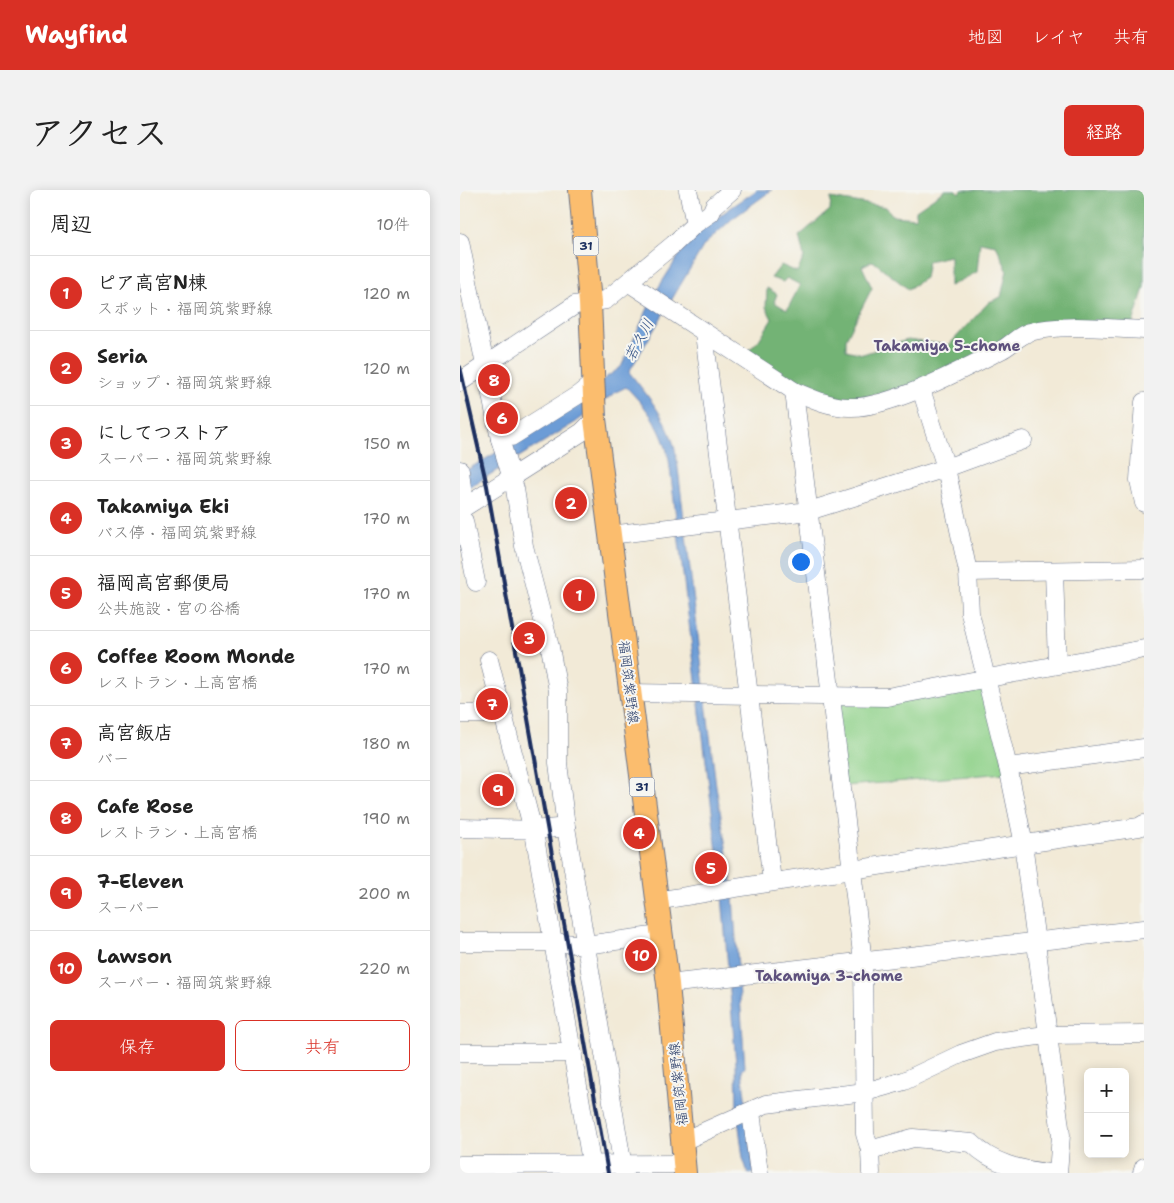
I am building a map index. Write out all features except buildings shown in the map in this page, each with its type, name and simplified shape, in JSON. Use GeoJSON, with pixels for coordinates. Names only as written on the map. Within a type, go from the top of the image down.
{"type":"FeatureCollection","features":[{"type":"Feature","properties":{"kind":"main road","name":"福岡筑紫野線"},"geometry":{"type":"LineString","coordinates":[[580,190],[590,303],[594,397],[660,935],[668,984],[685,1168]]}},
{"type":"Feature","properties":{"kind":"street"},"geometry":{"type":"LineString","coordinates":[[688,190],[695,224]]}},
{"type":"Feature","properties":{"kind":"street"},"geometry":{"type":"LineString","coordinates":[[460,382],[575,305],[606,300],[674,244],[695,224],[711,213],[714,206],[732,190]]}},
{"type":"Feature","properties":{"kind":"street"},"geometry":{"type":"LineString","coordinates":[[460,242],[501,442],[510,473],[524,546],[550,647],[558,691],[558,763],[566,827],[623,1168]]}},
{"type":"Feature","properties":{"kind":"street"},"geometry":{"type":"LineString","coordinates":[[628,282],[794,390],[810,398],[848,408],[863,406],[921,388],[1004,349],[1028,332],[1047,329],[1144,330]]}},
{"type":"Feature","properties":{"kind":"street"},"geometry":{"type":"LineString","coordinates":[[704,333],[772,881]]}},
{"type":"Feature","properties":{"kind":"street"},"geometry":{"type":"LineString","coordinates":[[921,388],[946,468],[968,572],[970,613],[1008,767],[1022,846],[1037,942],[1046,1034],[1061,1135],[1058,1173]]}},
{"type":"Feature","properties":{"kind":"street"},"geometry":{"type":"LineString","coordinates":[[794,390],[864,962],[865,998],[862,1036],[865,1134],[870,1150],[871,1173]]}},
{"type":"Feature","properties":{"kind":"street"},"geometry":{"type":"LineString","coordinates":[[463,508],[510,473],[582,432],[594,397],[578,395],[501,442]]}},
{"type":"Feature","properties":{"kind":"street"},"geometry":{"type":"LineString","coordinates":[[1144,402],[1139,480],[1144,503]]}},
{"type":"Feature","properties":{"kind":"street"},"geometry":{"type":"LineString","coordinates":[[610,536],[809,511],[946,468],[1023,440]]}},
{"type":"Feature","properties":{"kind":"street"},"geometry":{"type":"LineString","coordinates":[[460,470],[463,508],[476,582]]}},
{"type":"Feature","properties":{"kind":"street"},"geometry":{"type":"LineString","coordinates":[[968,572],[1144,569]]}},
{"type":"Feature","properties":{"kind":"street"},"geometry":{"type":"LineString","coordinates":[[1054,571],[1057,664]]}},
{"type":"Feature","properties":{"kind":"street"},"geometry":{"type":"LineString","coordinates":[[630,693],[702,692],[887,697],[1144,649]]}},
{"type":"Feature","properties":{"kind":"street"},"geometry":{"type":"LineString","coordinates":[[489,662],[531,830],[535,838],[593,1169]]}},
{"type":"Feature","properties":{"kind":"street"},"geometry":{"type":"LineString","coordinates":[[460,714],[501,714]]}},
{"type":"Feature","properties":{"kind":"street"},"geometry":{"type":"LineString","coordinates":[[1008,767],[1144,748]]}},
{"type":"Feature","properties":{"kind":"street"},"geometry":{"type":"LineString","coordinates":[[656,900],[772,881],[1022,846],[1139,827],[1144,824]]}},
{"type":"Feature","properties":{"kind":"street"},"geometry":{"type":"LineString","coordinates":[[460,828],[531,830],[566,827]]}},
{"type":"Feature","properties":{"kind":"street"},"geometry":{"type":"LineString","coordinates":[[668,984],[1144,929]]}},
{"type":"Feature","properties":{"kind":"street"},"geometry":{"type":"LineString","coordinates":[[460,942],[553,942],[586,945],[660,935]]}},
{"type":"Feature","properties":{"kind":"street"},"geometry":{"type":"LineString","coordinates":[[683,1141],[766,1104],[865,1092],[904,1081],[961,1054],[995,1042],[1046,1034],[1144,1034]]}},
{"type":"Feature","properties":{"kind":"street"},"geometry":{"type":"LineString","coordinates":[[460,1053],[573,1053]]}},
{"type":"Feature","properties":{"kind":"street"},"geometry":{"type":"LineString","coordinates":[[745,1114],[759,1173]]}},
{"type":"Feature","properties":{"kind":"street"},"geometry":{"type":"LineString","coordinates":[[870,1150],[913,1138],[972,1143],[984,1156],[1025,1171],[1050,1173]]}},
{"type":"Feature","properties":{"kind":"street"},"geometry":{"type":"LineString","coordinates":[[460,1165],[593,1169],[685,1168]]}},
{"type":"Feature","properties":{"kind":"street"},"geometry":{"type":"LineString","coordinates":[[1142,1173],[1144,1167]]}},
{"type":"Feature","properties":{"kind":"green space"},"geometry":{"type":"Polygon","coordinates":[[[945,190],[956,190],[959,193],[962,190],[1144,190],[1144,288],[1133,323],[1046,324],[915,384],[859,399],[833,400],[797,388],[745,354],[759,340],[772,319],[766,307],[767,288],[777,294],[774,302],[787,310],[800,285],[787,278],[783,282],[771,278],[781,265],[797,272],[804,257],[799,236],[830,210],[831,198],[886,207],[893,216],[916,218],[916,210],[945,190]],[[980,242],[977,272],[950,286],[950,256],[928,261],[925,278],[908,289],[873,261],[862,266],[872,288],[846,339],[846,350],[863,354],[907,340],[949,345],[989,302],[1001,297],[1007,270],[996,245],[980,242]]]}},
{"type":"Feature","properties":{"kind":"green space"},"geometry":{"type":"Polygon","coordinates":[[[984,682],[1006,773],[845,786],[835,701],[984,682]]]}},
{"type":"Feature","properties":{"kind":"water","name":"若久川"},"geometry":{"type":"Polygon","coordinates":[[[757,190],[772,190],[732,219],[704,245],[629,372],[653,403],[665,424],[677,460],[716,786],[732,883],[745,1067],[742,1071],[754,1173],[748,1173],[743,1158],[737,1111],[736,1064],[721,884],[669,460],[659,429],[641,403],[626,387],[616,392],[576,422],[460,493],[460,474],[511,444],[621,367],[655,293],[692,235],[695,236],[726,211],[757,190]]]}},
{"type":"Feature","properties":{"kind":"railway"},"geometry":{"type":"LineString","coordinates":[[460,367],[487,486],[608,1173]]}},
{"type":"Feature","properties":{"kind":"place","name":"Cafe Rose"},"geometry":{"type":"Point","coordinates":[494,380]}},
{"type":"Feature","properties":{"kind":"place","name":"Coffee Room Monde"},"geometry":{"type":"Point","coordinates":[502,418]}},
{"type":"Feature","properties":{"kind":"place","name":"Seria"},"geometry":{"type":"Point","coordinates":[571,503]}},
{"type":"Feature","properties":{"kind":"place","name":"ピア高宮N棟"},"geometry":{"type":"Point","coordinates":[579,595]}},
{"type":"Feature","properties":{"kind":"place","name":"にしてつストア"},"geometry":{"type":"Point","coordinates":[529,638]}},
{"type":"Feature","properties":{"kind":"place","name":"高宮飯店"},"geometry":{"type":"Point","coordinates":[492,704]}},
{"type":"Feature","properties":{"kind":"place","name":"7-Eleven"},"geometry":{"type":"Point","coordinates":[498,790]}},
{"type":"Feature","properties":{"kind":"place","name":"Takamiya Eki"},"geometry":{"type":"Point","coordinates":[639,833]}},
{"type":"Feature","properties":{"kind":"place","name":"福岡高宮郵便局"},"geometry":{"type":"Point","coordinates":[711,868]}},
{"type":"Feature","properties":{"kind":"place","name":"Lawson"},"geometry":{"type":"Point","coordinates":[641,955]}},
{"type":"Feature","properties":{"kind":"district","name":"Takamiya 5-chome"},"geometry":{"type":"Point","coordinates":[947,346]}},
{"type":"Feature","properties":{"kind":"district","name":"Takamiya 3-chome"},"geometry":{"type":"Point","coordinates":[829,976]}}]}
